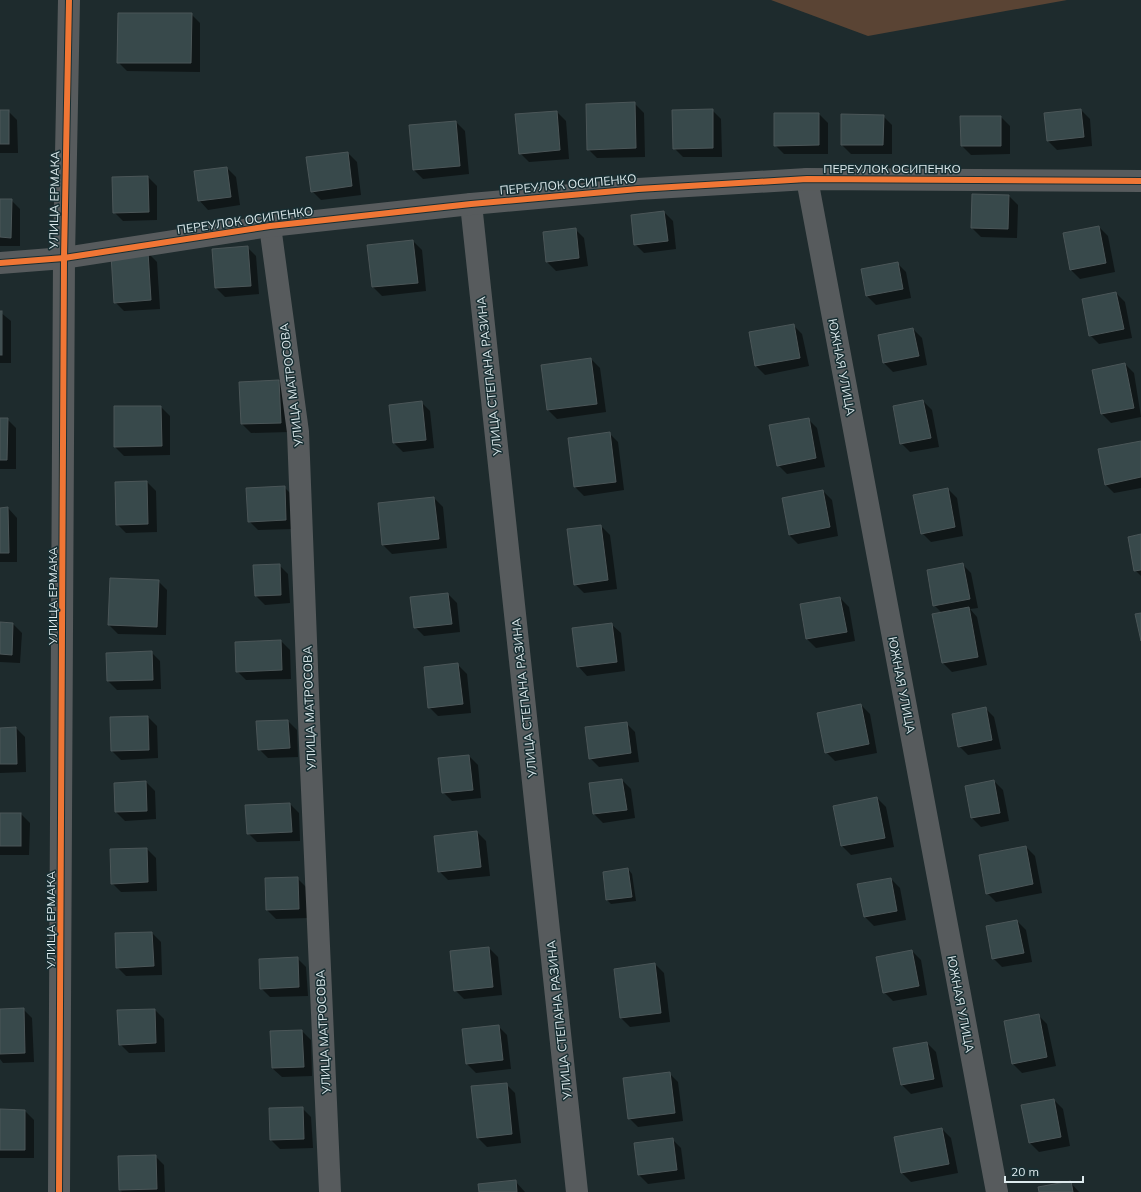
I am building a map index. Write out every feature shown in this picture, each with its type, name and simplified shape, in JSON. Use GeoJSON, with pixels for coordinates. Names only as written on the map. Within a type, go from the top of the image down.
{"type":"FeatureCollection","features":[{"type":"Feature","properties":{"kind":"street","name":"УЛИЦА ЕРМАКА"},"geometry":{"type":"LineString","coordinates":[[59,1192],[64,258],[69,0]]}},
{"type":"Feature","properties":{"kind":"street","name":"ПЕРЕУЛОК ОСИПЕНКО"},"geometry":{"type":"LineString","coordinates":[[0,263],[64,258],[270,226],[471,204],[638,188],[807,179],[1141,181]]}},
{"type":"Feature","properties":{"kind":"street","name":"ЮЖНАЯ УЛИЦА"},"geometry":{"type":"LineString","coordinates":[[807,179],[997,1192]]}},
{"type":"Feature","properties":{"kind":"street","name":"УЛИЦА СТЕПАНА РАЗИНА"},"geometry":{"type":"LineString","coordinates":[[471,204],[577,1192]]}},
{"type":"Feature","properties":{"kind":"street","name":"УЛИЦА МАТРОСОВА"},"geometry":{"type":"LineString","coordinates":[[270,226],[298,432],[330,1192]]}},
{"type":"Feature","properties":{"kind":"shaded area"},"geometry":{"type":"Polygon","coordinates":[[[771,0],[1067,0],[868,36],[771,0]]]}},
{"type":"Feature","properties":{"kind":"building"},"geometry":{"type":"Polygon","coordinates":[[[118,13],[192,13],[191,63],[117,63],[118,13]]]}},
{"type":"Feature","properties":{"kind":"building"},"geometry":{"type":"Polygon","coordinates":[[[635,102],[636,148],[587,150],[586,104],[635,102]]]}},
{"type":"Feature","properties":{"kind":"building"},"geometry":{"type":"Polygon","coordinates":[[[713,109],[713,148],[673,149],[672,110],[713,109]]]}},
{"type":"Feature","properties":{"kind":"building"},"geometry":{"type":"Polygon","coordinates":[[[1081,109],[1084,137],[1047,141],[1044,113],[1081,109]]]}},
{"type":"Feature","properties":{"kind":"building"},"geometry":{"type":"Polygon","coordinates":[[[0,110],[9,110],[9,144],[0,144],[0,110]]]}},
{"type":"Feature","properties":{"kind":"building"},"geometry":{"type":"Polygon","coordinates":[[[557,111],[560,150],[519,154],[515,114],[557,111]]]}},
{"type":"Feature","properties":{"kind":"building"},"geometry":{"type":"Polygon","coordinates":[[[774,113],[819,113],[819,145],[774,146],[774,113]]]}},
{"type":"Feature","properties":{"kind":"building"},"geometry":{"type":"Polygon","coordinates":[[[841,114],[884,115],[883,145],[841,145],[841,114]]]}},
{"type":"Feature","properties":{"kind":"building"},"geometry":{"type":"Polygon","coordinates":[[[960,116],[1001,116],[1001,146],[961,146],[960,116]]]}},
{"type":"Feature","properties":{"kind":"building"},"geometry":{"type":"Polygon","coordinates":[[[456,121],[460,166],[413,170],[409,125],[456,121]]]}},
{"type":"Feature","properties":{"kind":"building"},"geometry":{"type":"Polygon","coordinates":[[[348,152],[352,186],[311,192],[306,157],[348,152]]]}},
{"type":"Feature","properties":{"kind":"building"},"geometry":{"type":"Polygon","coordinates":[[[227,167],[231,197],[198,201],[194,171],[227,167]]]}},
{"type":"Feature","properties":{"kind":"building"},"geometry":{"type":"Polygon","coordinates":[[[148,176],[149,212],[113,213],[112,177],[148,176]]]}},
{"type":"Feature","properties":{"kind":"building"},"geometry":{"type":"Polygon","coordinates":[[[972,194],[1009,195],[1008,229],[971,228],[972,194]]]}},
{"type":"Feature","properties":{"kind":"building"},"geometry":{"type":"Polygon","coordinates":[[[0,199],[12,199],[11,238],[0,237],[0,199]]]}},
{"type":"Feature","properties":{"kind":"building"},"geometry":{"type":"Polygon","coordinates":[[[664,211],[668,241],[634,245],[631,215],[664,211]]]}},
{"type":"Feature","properties":{"kind":"building"},"geometry":{"type":"Polygon","coordinates":[[[1099,226],[1106,263],[1070,270],[1063,233],[1099,226]]]}},
{"type":"Feature","properties":{"kind":"building"},"geometry":{"type":"Polygon","coordinates":[[[576,228],[579,258],[546,262],[543,232],[576,228]]]}},
{"type":"Feature","properties":{"kind":"building"},"geometry":{"type":"Polygon","coordinates":[[[413,240],[418,283],[372,287],[367,245],[413,240]]]}},
{"type":"Feature","properties":{"kind":"building"},"geometry":{"type":"Polygon","coordinates":[[[248,246],[251,286],[215,288],[212,249],[248,246]]]}},
{"type":"Feature","properties":{"kind":"building"},"geometry":{"type":"Polygon","coordinates":[[[148,252],[151,300],[114,303],[111,255],[148,252]]]}},
{"type":"Feature","properties":{"kind":"building"},"geometry":{"type":"Polygon","coordinates":[[[898,262],[903,289],[866,296],[861,269],[898,262]]]}},
{"type":"Feature","properties":{"kind":"building"},"geometry":{"type":"Polygon","coordinates":[[[1116,292],[1124,329],[1089,336],[1082,299],[1116,292]]]}},
{"type":"Feature","properties":{"kind":"building"},"geometry":{"type":"Polygon","coordinates":[[[0,311],[2,311],[2,355],[0,355],[0,311]]]}},
{"type":"Feature","properties":{"kind":"building"},"geometry":{"type":"Polygon","coordinates":[[[794,324],[800,358],[755,366],[749,332],[794,324]]]}},
{"type":"Feature","properties":{"kind":"building"},"geometry":{"type":"Polygon","coordinates":[[[913,328],[919,356],[883,363],[878,335],[913,328]]]}},
{"type":"Feature","properties":{"kind":"building"},"geometry":{"type":"Polygon","coordinates":[[[591,358],[597,404],[547,410],[541,365],[591,358]]]}},
{"type":"Feature","properties":{"kind":"building"},"geometry":{"type":"Polygon","coordinates":[[[1125,363],[1134,408],[1101,414],[1092,370],[1125,363]]]}},
{"type":"Feature","properties":{"kind":"building"},"geometry":{"type":"Polygon","coordinates":[[[279,380],[281,423],[241,424],[239,382],[279,380]]]}},
{"type":"Feature","properties":{"kind":"building"},"geometry":{"type":"Polygon","coordinates":[[[923,400],[931,438],[900,444],[893,406],[923,400]]]}},
{"type":"Feature","properties":{"kind":"building"},"geometry":{"type":"Polygon","coordinates":[[[422,401],[426,440],[393,443],[389,405],[422,401]]]}},
{"type":"Feature","properties":{"kind":"building"},"geometry":{"type":"Polygon","coordinates":[[[114,406],[161,406],[162,446],[114,447],[114,406]]]}},
{"type":"Feature","properties":{"kind":"building"},"geometry":{"type":"Polygon","coordinates":[[[0,418],[8,418],[7,460],[0,460],[0,418]]]}},
{"type":"Feature","properties":{"kind":"building"},"geometry":{"type":"Polygon","coordinates":[[[809,418],[816,458],[777,466],[769,425],[809,418]]]}},
{"type":"Feature","properties":{"kind":"building"},"geometry":{"type":"Polygon","coordinates":[[[610,432],[616,482],[574,487],[568,438],[610,432]]]}},
{"type":"Feature","properties":{"kind":"building"},"geometry":{"type":"Polygon","coordinates":[[[1141,441],[1141,477],[1105,485],[1098,449],[1141,441]]]}},
{"type":"Feature","properties":{"kind":"building"},"geometry":{"type":"Polygon","coordinates":[[[147,481],[148,524],[116,525],[115,482],[147,481]]]}},
{"type":"Feature","properties":{"kind":"building"},"geometry":{"type":"Polygon","coordinates":[[[285,486],[286,520],[248,522],[246,488],[285,486]]]}},
{"type":"Feature","properties":{"kind":"building"},"geometry":{"type":"Polygon","coordinates":[[[948,488],[955,527],[921,534],[913,495],[948,488]]]}},
{"type":"Feature","properties":{"kind":"building"},"geometry":{"type":"Polygon","coordinates":[[[823,490],[830,527],[789,535],[782,498],[823,490]]]}},
{"type":"Feature","properties":{"kind":"building"},"geometry":{"type":"Polygon","coordinates":[[[434,497],[439,539],[382,545],[378,503],[434,497]]]}},
{"type":"Feature","properties":{"kind":"building"},"geometry":{"type":"Polygon","coordinates":[[[8,507],[9,553],[0,553],[0,508],[8,507]]]}},
{"type":"Feature","properties":{"kind":"building"},"geometry":{"type":"Polygon","coordinates":[[[601,525],[608,580],[574,585],[567,529],[601,525]]]}},
{"type":"Feature","properties":{"kind":"building"},"geometry":{"type":"Polygon","coordinates":[[[1141,534],[1141,570],[1134,571],[1128,537],[1141,534]]]}},
{"type":"Feature","properties":{"kind":"building"},"geometry":{"type":"Polygon","coordinates":[[[963,563],[970,599],[933,606],[927,570],[963,563]]]}},
{"type":"Feature","properties":{"kind":"building"},"geometry":{"type":"Polygon","coordinates":[[[280,564],[281,595],[255,596],[253,565],[280,564]]]}},
{"type":"Feature","properties":{"kind":"building"},"geometry":{"type":"Polygon","coordinates":[[[110,578],[159,580],[157,627],[108,625],[110,578]]]}},
{"type":"Feature","properties":{"kind":"building"},"geometry":{"type":"Polygon","coordinates":[[[448,593],[452,624],[414,628],[410,597],[448,593]]]}},
{"type":"Feature","properties":{"kind":"building"},"geometry":{"type":"Polygon","coordinates":[[[840,597],[847,632],[806,639],[800,604],[840,597]]]}},
{"type":"Feature","properties":{"kind":"building"},"geometry":{"type":"Polygon","coordinates":[[[969,607],[978,657],[942,663],[932,614],[969,607]]]}},
{"type":"Feature","properties":{"kind":"building"},"geometry":{"type":"Polygon","coordinates":[[[1141,613],[1141,641],[1135,614],[1141,613]]]}},
{"type":"Feature","properties":{"kind":"building"},"geometry":{"type":"Polygon","coordinates":[[[0,622],[13,623],[12,655],[0,654],[0,622]]]}},
{"type":"Feature","properties":{"kind":"building"},"geometry":{"type":"Polygon","coordinates":[[[612,623],[617,662],[577,667],[572,628],[612,623]]]}},
{"type":"Feature","properties":{"kind":"building"},"geometry":{"type":"Polygon","coordinates":[[[281,640],[282,670],[236,672],[235,642],[281,640]]]}},
{"type":"Feature","properties":{"kind":"building"},"geometry":{"type":"Polygon","coordinates":[[[152,651],[153,680],[107,681],[106,653],[152,651]]]}},
{"type":"Feature","properties":{"kind":"building"},"geometry":{"type":"Polygon","coordinates":[[[458,663],[463,704],[428,708],[424,667],[458,663]]]}},
{"type":"Feature","properties":{"kind":"building"},"geometry":{"type":"Polygon","coordinates":[[[861,704],[869,744],[825,753],[817,713],[861,704]]]}},
{"type":"Feature","properties":{"kind":"building"},"geometry":{"type":"Polygon","coordinates":[[[986,707],[992,740],[958,747],[952,714],[986,707]]]}},
{"type":"Feature","properties":{"kind":"building"},"geometry":{"type":"Polygon","coordinates":[[[148,716],[149,750],[111,751],[110,717],[148,716]]]}},
{"type":"Feature","properties":{"kind":"building"},"geometry":{"type":"Polygon","coordinates":[[[288,720],[290,748],[258,750],[256,721],[288,720]]]}},
{"type":"Feature","properties":{"kind":"building"},"geometry":{"type":"Polygon","coordinates":[[[627,722],[631,753],[589,759],[585,727],[627,722]]]}},
{"type":"Feature","properties":{"kind":"building"},"geometry":{"type":"Polygon","coordinates":[[[16,727],[17,764],[0,764],[0,728],[16,727]]]}},
{"type":"Feature","properties":{"kind":"building"},"geometry":{"type":"Polygon","coordinates":[[[469,755],[473,790],[442,793],[438,758],[469,755]]]}},
{"type":"Feature","properties":{"kind":"building"},"geometry":{"type":"Polygon","coordinates":[[[622,779],[627,810],[593,814],[589,783],[622,779]]]}},
{"type":"Feature","properties":{"kind":"building"},"geometry":{"type":"Polygon","coordinates":[[[994,780],[1000,813],[971,818],[965,786],[994,780]]]}},
{"type":"Feature","properties":{"kind":"building"},"geometry":{"type":"Polygon","coordinates":[[[146,781],[147,811],[115,812],[114,783],[146,781]]]}},
{"type":"Feature","properties":{"kind":"building"},"geometry":{"type":"Polygon","coordinates":[[[877,797],[885,838],[841,846],[833,806],[877,797]]]}},
{"type":"Feature","properties":{"kind":"building"},"geometry":{"type":"Polygon","coordinates":[[[290,803],[292,832],[247,834],[245,805],[290,803]]]}},
{"type":"Feature","properties":{"kind":"building"},"geometry":{"type":"Polygon","coordinates":[[[0,813],[21,813],[21,846],[0,846],[0,813]]]}},
{"type":"Feature","properties":{"kind":"building"},"geometry":{"type":"Polygon","coordinates":[[[477,831],[481,867],[438,872],[434,836],[477,831]]]}},
{"type":"Feature","properties":{"kind":"building"},"geometry":{"type":"Polygon","coordinates":[[[1026,846],[1033,884],[986,894],[979,855],[1026,846]]]}},
{"type":"Feature","properties":{"kind":"building"},"geometry":{"type":"Polygon","coordinates":[[[147,848],[148,882],[111,884],[110,849],[147,848]]]}},
{"type":"Feature","properties":{"kind":"building"},"geometry":{"type":"Polygon","coordinates":[[[628,868],[632,897],[606,900],[603,872],[628,868]]]}},
{"type":"Feature","properties":{"kind":"building"},"geometry":{"type":"Polygon","coordinates":[[[298,877],[299,909],[266,910],[265,878],[298,877]]]}},
{"type":"Feature","properties":{"kind":"building"},"geometry":{"type":"Polygon","coordinates":[[[891,878],[897,911],[864,917],[857,884],[891,878]]]}},
{"type":"Feature","properties":{"kind":"building"},"geometry":{"type":"Polygon","coordinates":[[[1017,920],[1024,953],[992,959],[986,926],[1017,920]]]}},
{"type":"Feature","properties":{"kind":"building"},"geometry":{"type":"Polygon","coordinates":[[[152,932],[154,966],[116,968],[115,933],[152,932]]]}},
{"type":"Feature","properties":{"kind":"building"},"geometry":{"type":"Polygon","coordinates":[[[489,947],[493,987],[454,991],[450,951],[489,947]]]}},
{"type":"Feature","properties":{"kind":"building"},"geometry":{"type":"Polygon","coordinates":[[[912,950],[919,986],[883,993],[876,957],[912,950]]]}},
{"type":"Feature","properties":{"kind":"building"},"geometry":{"type":"Polygon","coordinates":[[[298,957],[299,987],[260,989],[259,959],[298,957]]]}},
{"type":"Feature","properties":{"kind":"building"},"geometry":{"type":"Polygon","coordinates":[[[655,963],[661,1013],[620,1018],[614,969],[655,963]]]}},
{"type":"Feature","properties":{"kind":"building"},"geometry":{"type":"Polygon","coordinates":[[[24,1008],[25,1053],[0,1054],[0,1009],[24,1008]]]}},
{"type":"Feature","properties":{"kind":"building"},"geometry":{"type":"Polygon","coordinates":[[[155,1009],[156,1043],[119,1045],[117,1010],[155,1009]]]}},
{"type":"Feature","properties":{"kind":"building"},"geometry":{"type":"Polygon","coordinates":[[[1039,1014],[1047,1057],[1012,1064],[1004,1021],[1039,1014]]]}},
{"type":"Feature","properties":{"kind":"building"},"geometry":{"type":"Polygon","coordinates":[[[499,1025],[503,1060],[466,1064],[462,1029],[499,1025]]]}},
{"type":"Feature","properties":{"kind":"building"},"geometry":{"type":"Polygon","coordinates":[[[302,1030],[304,1067],[272,1068],[270,1031],[302,1030]]]}},
{"type":"Feature","properties":{"kind":"building"},"geometry":{"type":"Polygon","coordinates":[[[927,1042],[934,1079],[901,1085],[893,1048],[927,1042]]]}},
{"type":"Feature","properties":{"kind":"building"},"geometry":{"type":"Polygon","coordinates":[[[670,1072],[675,1113],[628,1119],[623,1078],[670,1072]]]}},
{"type":"Feature","properties":{"kind":"building"},"geometry":{"type":"Polygon","coordinates":[[[507,1083],[512,1134],[477,1138],[471,1086],[507,1083]]]}},
{"type":"Feature","properties":{"kind":"building"},"geometry":{"type":"Polygon","coordinates":[[[1054,1099],[1061,1137],[1029,1143],[1021,1105],[1054,1099]]]}},
{"type":"Feature","properties":{"kind":"building"},"geometry":{"type":"Polygon","coordinates":[[[303,1107],[304,1139],[270,1140],[269,1108],[303,1107]]]}},
{"type":"Feature","properties":{"kind":"building"},"geometry":{"type":"Polygon","coordinates":[[[0,1109],[25,1110],[25,1150],[0,1150],[0,1109]]]}},
{"type":"Feature","properties":{"kind":"building"},"geometry":{"type":"Polygon","coordinates":[[[942,1128],[949,1164],[901,1173],[894,1137],[942,1128]]]}},
{"type":"Feature","properties":{"kind":"building"},"geometry":{"type":"Polygon","coordinates":[[[673,1138],[677,1170],[638,1175],[634,1143],[673,1138]]]}},
{"type":"Feature","properties":{"kind":"building"},"geometry":{"type":"Polygon","coordinates":[[[156,1155],[157,1189],[119,1190],[118,1156],[156,1155]]]}},
{"type":"Feature","properties":{"kind":"building"},"geometry":{"type":"Polygon","coordinates":[[[516,1180],[517,1192],[479,1192],[478,1184],[516,1180]]]}},
{"type":"Feature","properties":{"kind":"building"},"geometry":{"type":"Polygon","coordinates":[[[1071,1181],[1073,1192],[1039,1192],[1038,1187],[1071,1181]]]}},
{"type":"Feature","properties":{"kind":"cycle path"},"geometry":{"type":"LineString","coordinates":[[59,1192],[64,258],[69,0]]}},
{"type":"Feature","properties":{"kind":"cycle path"},"geometry":{"type":"LineString","coordinates":[[0,263],[64,258],[270,226],[471,204],[638,189],[807,179],[1141,181]]}}]}
